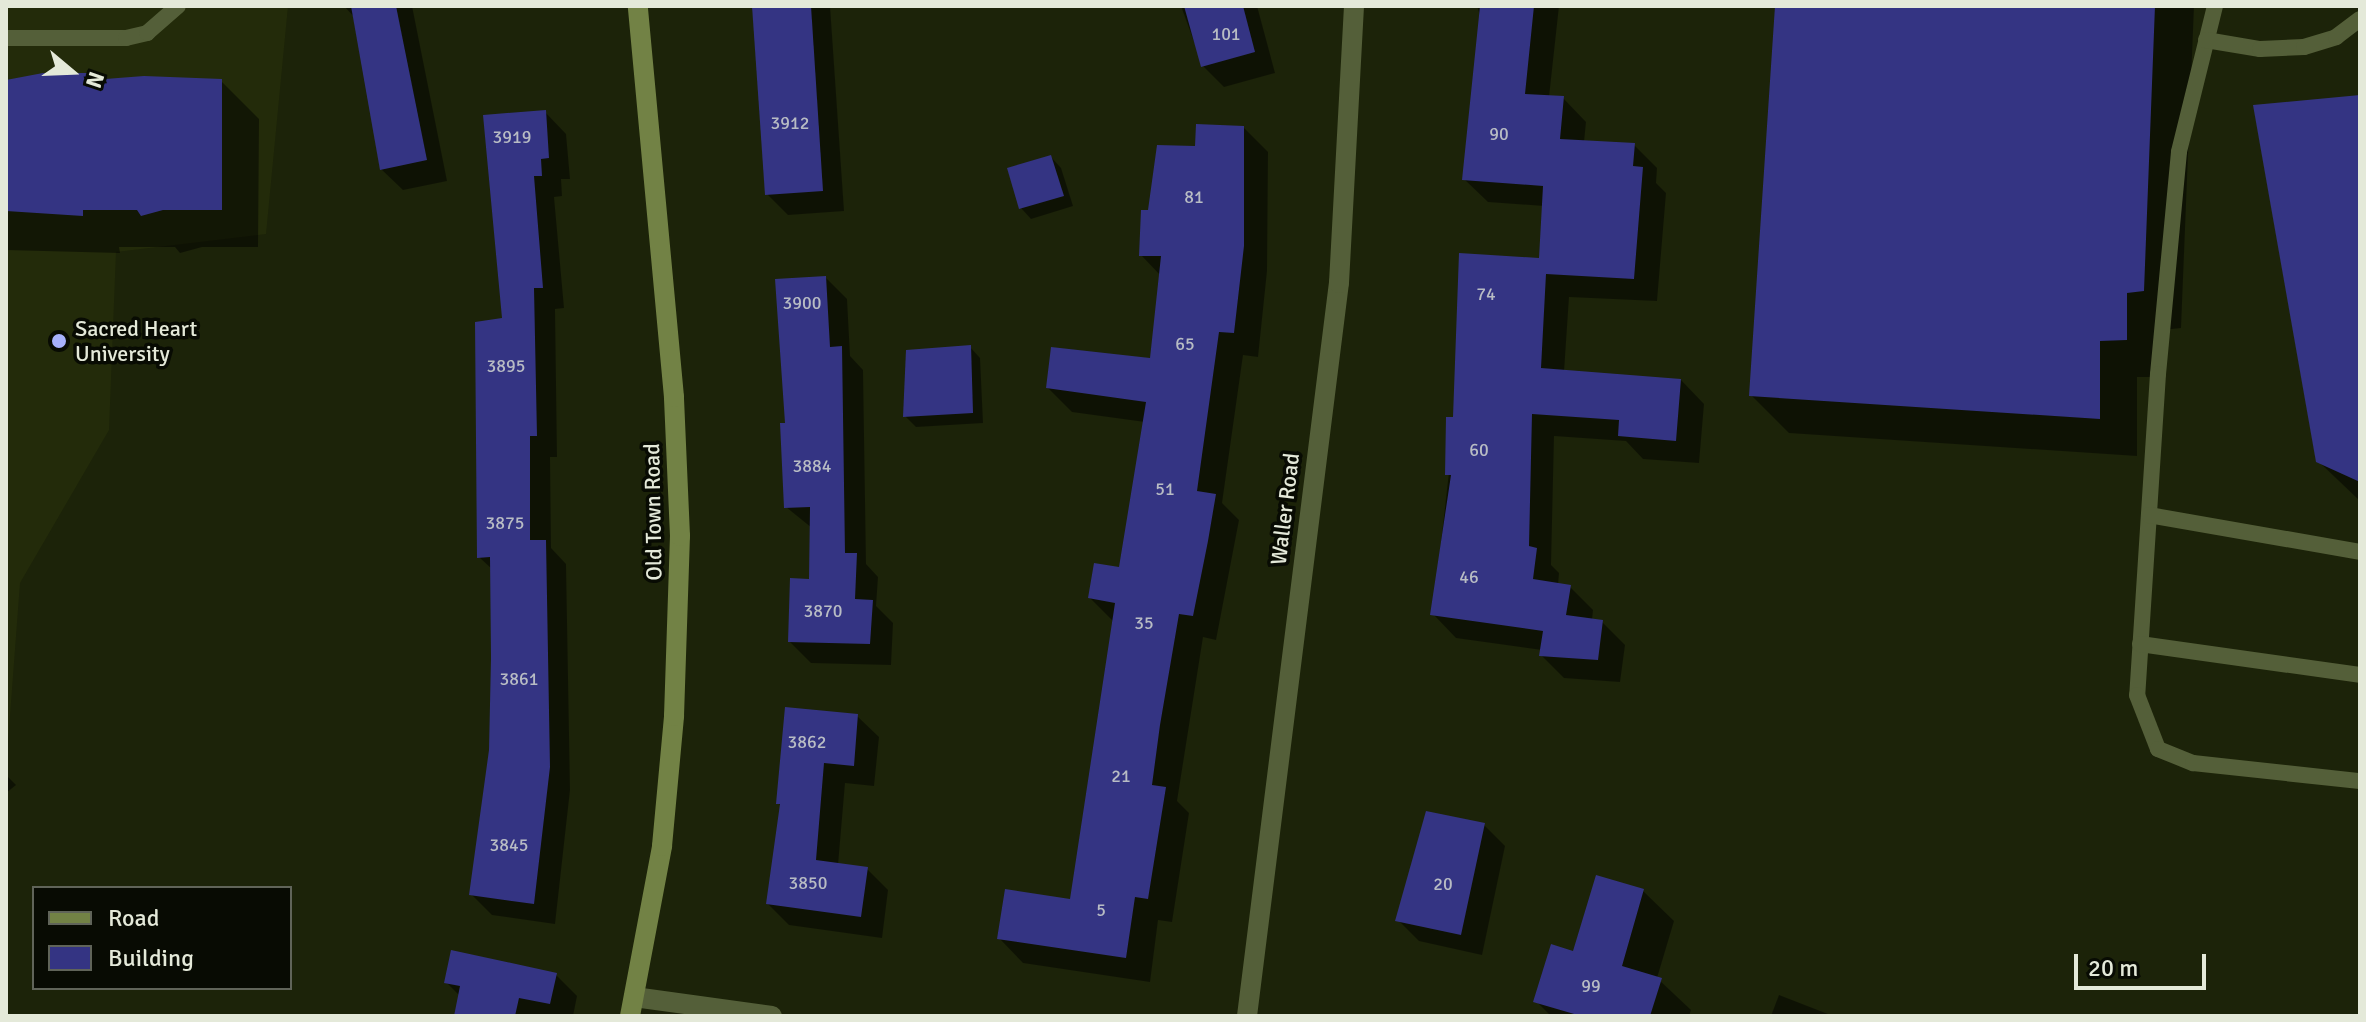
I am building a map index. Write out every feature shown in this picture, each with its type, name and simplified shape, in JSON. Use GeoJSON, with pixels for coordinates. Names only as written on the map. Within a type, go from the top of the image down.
{"type":"FeatureCollection","features":[{"type":"Feature","properties":{"kind":"main road","name":"Old Town Road"},"geometry":{"type":"LineString","coordinates":[[632,1006],[662,846],[674,716],[680,536],[674,397],[638,6]]}},
{"type":"Feature","properties":{"kind":"street","name":"Waller Road"},"geometry":{"type":"LineString","coordinates":[[1247,1016],[1339,283],[1354,6]]}},
{"type":"Feature","properties":{"kind":"street"},"geometry":{"type":"LineString","coordinates":[[632,1006],[772,1016]]}},
{"type":"Feature","properties":{"kind":"lane"},"geometry":{"type":"LineString","coordinates":[[6,38],[126,38],[147,33],[178,6]]}},
{"type":"Feature","properties":{"kind":"lane"},"geometry":{"type":"LineString","coordinates":[[2215,6],[2179,152],[2137,695],[2158,749],[2193,763],[2360,781]]}},
{"type":"Feature","properties":{"kind":"lane"},"geometry":{"type":"LineString","coordinates":[[2206,40],[2260,49],[2304,47],[2336,37],[2360,19]]}},
{"type":"Feature","properties":{"kind":"lane"},"geometry":{"type":"LineString","coordinates":[[2149,515],[2360,552]]}},
{"type":"Feature","properties":{"kind":"lane"},"geometry":{"type":"LineString","coordinates":[[2140,644],[2360,675]]}},
{"type":"Feature","properties":{"kind":"shaded area","name":"Sacred Heart University"},"geometry":{"type":"Polygon","coordinates":[[[6,6],[288,6],[266,234],[116,252],[109,430],[20,583],[6,769],[6,6]]]}},
{"type":"Feature","properties":{"kind":"building"},"geometry":{"type":"Polygon","coordinates":[[[351,6],[396,6],[427,160],[380,170],[351,6]]]}},
{"type":"Feature","properties":{"kind":"building"},"geometry":{"type":"Polygon","coordinates":[[[752,6],[811,6],[823,191],[765,195],[752,6]]]}},
{"type":"Feature","properties":{"kind":"building"},"geometry":{"type":"Polygon","coordinates":[[[1184,6],[1243,6],[1255,52],[1201,67],[1184,6]]]}},
{"type":"Feature","properties":{"kind":"building"},"geometry":{"type":"Polygon","coordinates":[[[1480,6],[1534,6],[1525,94],[1564,96],[1560,139],[1635,143],[1633,166],[1643,167],[1634,279],[1546,274],[1541,368],[1681,379],[1676,441],[1618,436],[1619,420],[1532,414],[1529,546],[1537,548],[1533,579],[1571,585],[1566,615],[1603,620],[1598,660],[1539,656],[1543,631],[1430,615],[1451,475],[1445,475],[1446,417],[1453,417],[1459,253],[1539,258],[1543,186],[1462,180],[1480,6]]]}},
{"type":"Feature","properties":{"kind":"building"},"geometry":{"type":"Polygon","coordinates":[[[1775,6],[2155,6],[2144,291],[2127,293],[2127,340],[2100,341],[2100,419],[1749,396],[1775,6]]]}},
{"type":"Feature","properties":{"kind":"building"},"geometry":{"type":"Polygon","coordinates":[[[43,73],[92,73],[92,80],[144,76],[222,79],[222,210],[163,210],[141,216],[137,210],[83,210],[83,216],[6,211],[6,80],[43,73]]]}},
{"type":"Feature","properties":{"kind":"building"},"geometry":{"type":"Polygon","coordinates":[[[2360,95],[2360,482],[2316,462],[2253,105],[2360,95]]]}},
{"type":"Feature","properties":{"kind":"building"},"geometry":{"type":"Polygon","coordinates":[[[546,110],[549,158],[541,159],[542,176],[534,176],[543,288],[534,288],[537,436],[530,436],[530,540],[546,540],[550,767],[534,904],[469,895],[489,750],[491,658],[490,557],[477,558],[475,322],[502,318],[483,115],[546,110]]]}},
{"type":"Feature","properties":{"kind":"building"},"geometry":{"type":"Polygon","coordinates":[[[1196,124],[1244,126],[1244,246],[1234,333],[1219,332],[1197,491],[1216,494],[1208,541],[1193,616],[1179,614],[1160,725],[1152,785],[1166,787],[1148,899],[1135,897],[1126,958],[997,939],[1005,889],[1070,899],[1115,603],[1088,598],[1094,563],[1119,567],[1146,402],[1046,388],[1051,347],[1150,358],[1161,256],[1139,256],[1141,210],[1148,210],[1157,145],[1195,146],[1196,124]]]}},
{"type":"Feature","properties":{"kind":"building"},"geometry":{"type":"Polygon","coordinates":[[[1051,155],[1064,196],[1019,209],[1007,168],[1051,155]]]}},
{"type":"Feature","properties":{"kind":"building"},"geometry":{"type":"Polygon","coordinates":[[[826,276],[830,347],[842,346],[845,553],[857,553],[855,599],[873,600],[870,644],[788,642],[790,578],[809,579],[810,507],[784,508],[780,423],[785,423],[775,279],[826,276]]]}},
{"type":"Feature","properties":{"kind":"building"},"geometry":{"type":"Polygon","coordinates":[[[971,345],[973,413],[903,417],[906,350],[971,345]]]}},
{"type":"Feature","properties":{"kind":"building"},"geometry":{"type":"Polygon","coordinates":[[[785,707],[858,714],[854,766],[824,763],[816,860],[868,867],[861,917],[766,904],[780,804],[776,804],[785,707]]]}},
{"type":"Feature","properties":{"kind":"building"},"geometry":{"type":"Polygon","coordinates":[[[1426,811],[1485,823],[1461,935],[1395,921],[1426,811]]]}},
{"type":"Feature","properties":{"kind":"building"},"geometry":{"type":"Polygon","coordinates":[[[1596,875],[1644,889],[1622,966],[1662,978],[1650,1016],[1581,1016],[1533,1002],[1551,944],[1573,951],[1596,875]]]}},
{"type":"Feature","properties":{"kind":"building"},"geometry":{"type":"Polygon","coordinates":[[[451,950],[557,973],[550,1004],[519,998],[515,1016],[454,1016],[460,986],[444,983],[451,950]]]}},
{"type":"Feature","properties":{"kind":"place","name":"Sacred Heart University"},"geometry":{"type":"Point","coordinates":[59,341]}}]}
